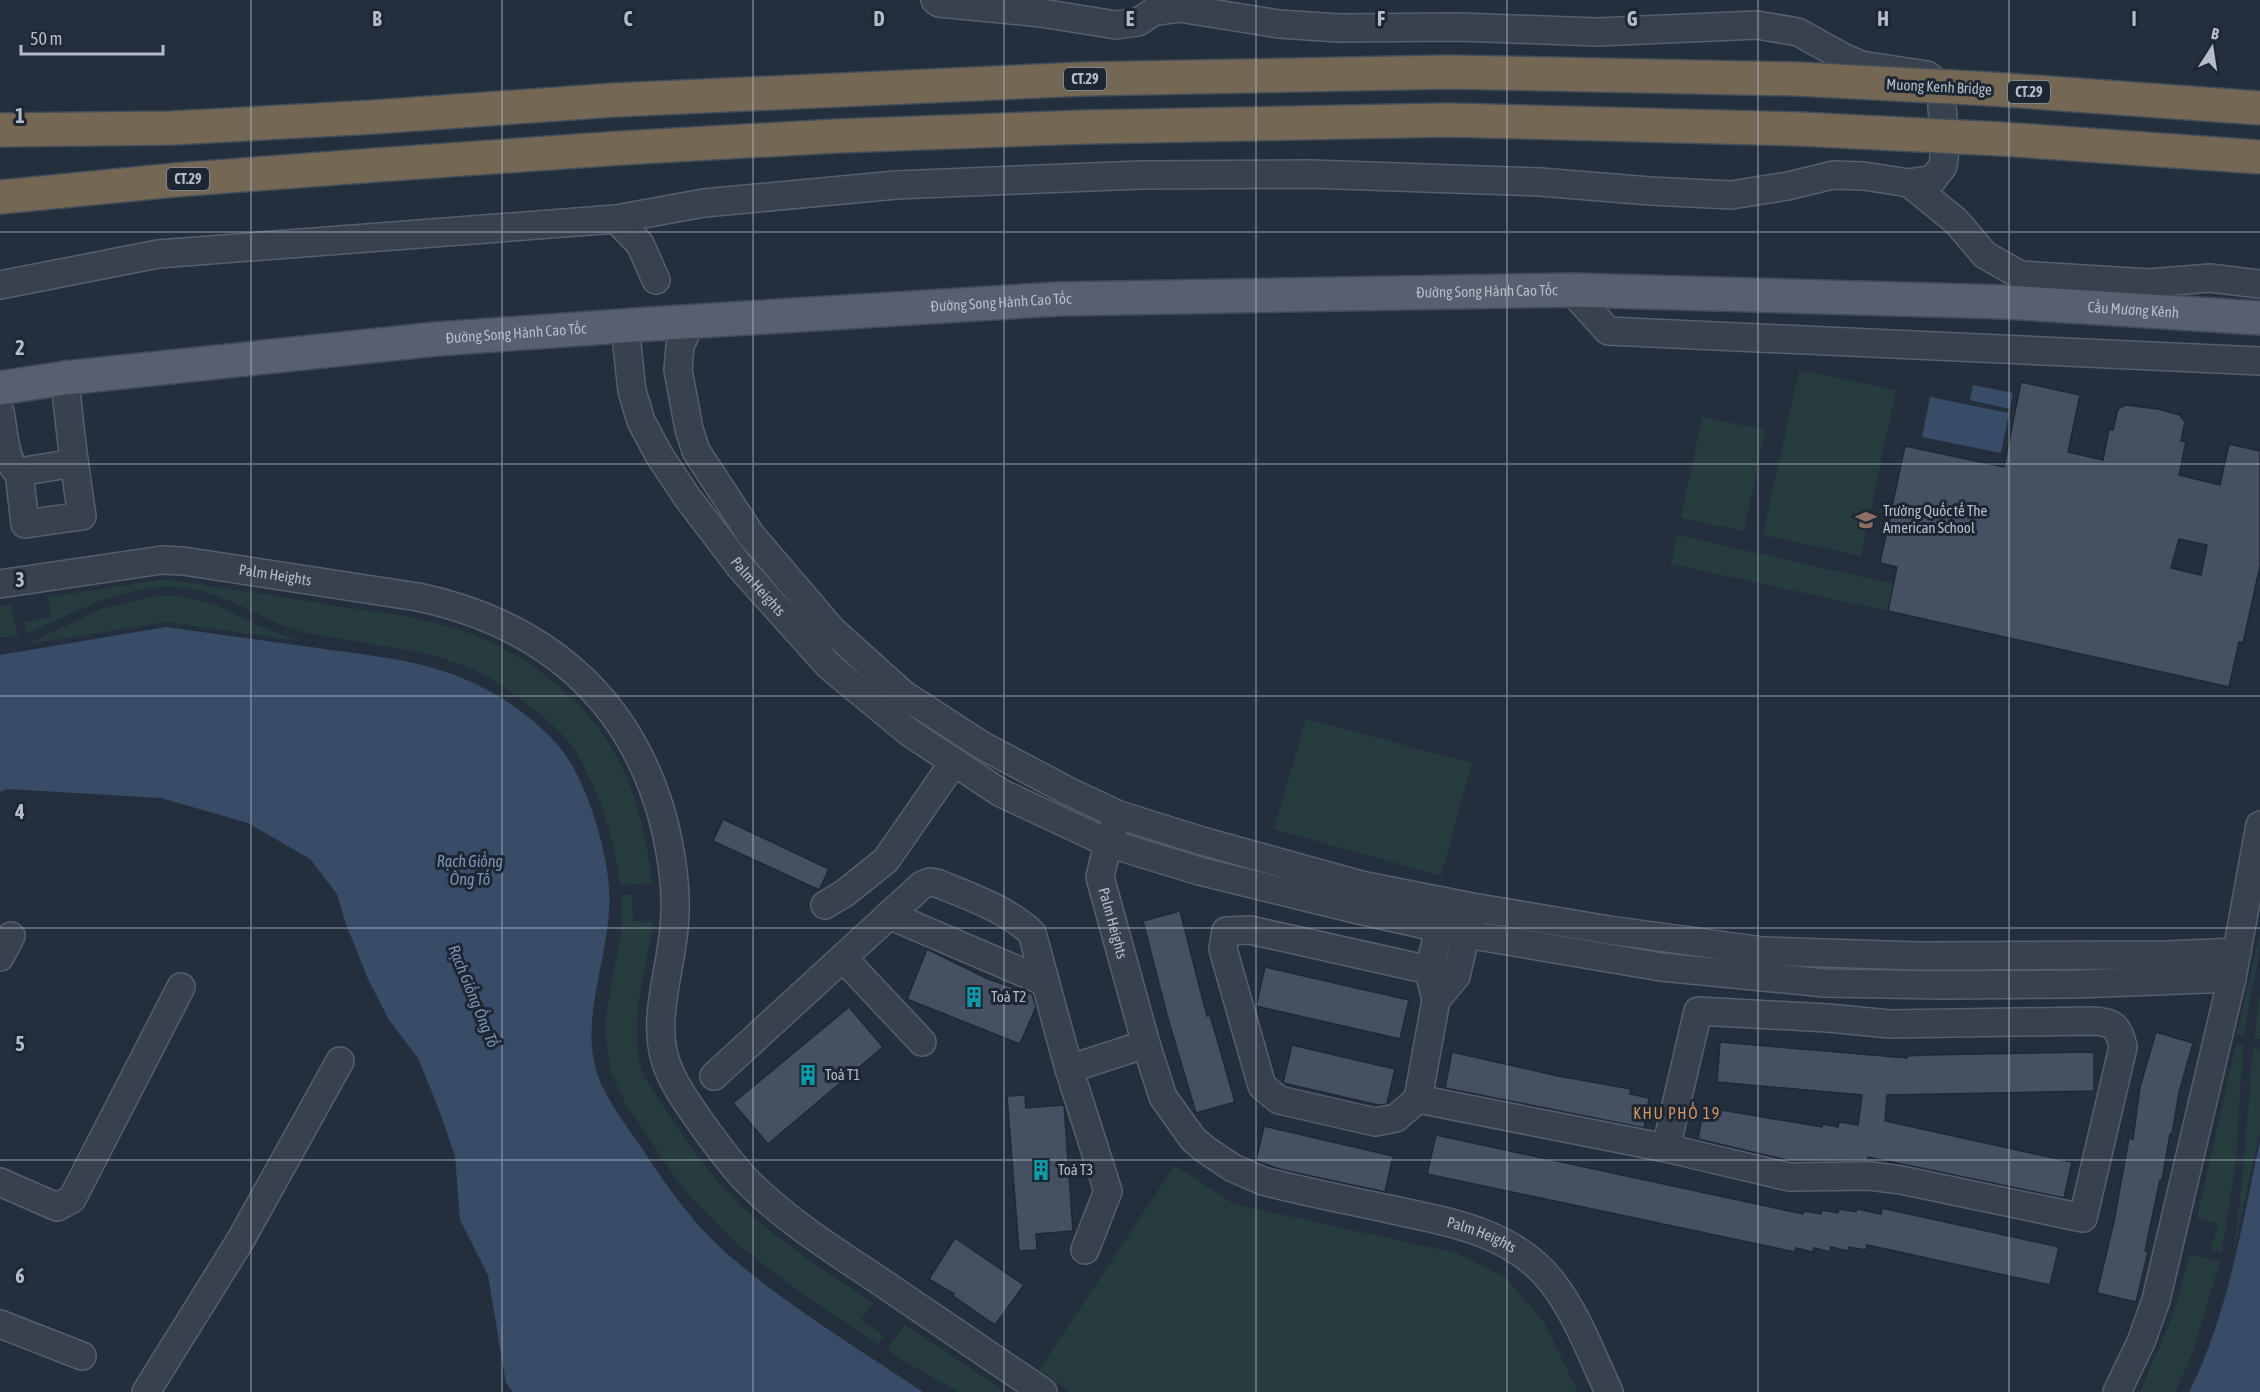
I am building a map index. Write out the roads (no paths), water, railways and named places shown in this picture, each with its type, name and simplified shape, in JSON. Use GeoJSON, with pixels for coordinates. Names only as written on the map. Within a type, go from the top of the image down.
{"type":"FeatureCollection","features":[{"type":"Feature","properties":{"kind":"highway","name":"Muong Kenh Bridge"},"geometry":{"type":"LineString","coordinates":[[0,130],[172,128],[615,100],[1084,79],[1449,72],[1798,80],[1991,89],[2260,108]]}},
{"type":"Feature","properties":{"kind":"highway","name":"CT.29"},"geometry":{"type":"LineString","coordinates":[[0,197],[175,180],[388,164],[861,135],[1086,127],[1448,120],[1799,129],[2001,139],[2260,157]]}},
{"type":"Feature","properties":{"kind":"main road","name":"Đường Song Hành Cao Tốc"},"geometry":{"type":"LineString","coordinates":[[0,388],[65,378],[437,339],[1058,299],[1571,290],[2006,302]]}},
{"type":"Feature","properties":{"kind":"main road","name":"Cầu Mương Kênh"},"geometry":{"type":"LineString","coordinates":[[2006,302],[2260,318]]}},
{"type":"Feature","properties":{"kind":"street"},"geometry":{"type":"LineString","coordinates":[[0,285],[158,254],[616,219],[704,202],[896,185],[1141,175],[1311,174],[1540,182],[1731,195],[1788,186],[1833,175],[1864,176],[1909,183],[1933,179],[1943,166],[1945,148],[1941,92],[1935,81],[1927,75],[1861,65],[1798,32],[1780,27],[1757,25],[1597,32],[1459,27],[1339,28],[1279,24],[1179,8],[1153,12],[1138,21],[1116,25],[1041,13],[939,3],[935,0]]}},
{"type":"Feature","properties":{"kind":"street"},"geometry":{"type":"LineString","coordinates":[[1909,183],[1956,221],[1985,255],[2020,275],[2149,282],[2210,278],[2260,284]]}},
{"type":"Feature","properties":{"kind":"street"},"geometry":{"type":"LineString","coordinates":[[616,219],[640,244],[656,280]]}},
{"type":"Feature","properties":{"kind":"street"},"geometry":{"type":"LineString","coordinates":[[1571,290],[1608,331],[2260,361]]}},
{"type":"Feature","properties":{"kind":"street","name":"Palm Heights"},"geometry":{"type":"LineString","coordinates":[[691,322],[680,346],[678,370],[689,429],[696,451],[751,535],[832,630],[903,694],[963,733],[1068,791],[1119,815],[1202,842],[1361,885],[1472,907],[1610,930],[1763,951],[1918,956],[2167,955],[2237,952]]}},
{"type":"Feature","properties":{"kind":"street","name":"Palm Heights"},"geometry":{"type":"LineString","coordinates":[[625,326],[629,374],[642,421],[659,454],[693,506],[741,568],[829,666],[910,733],[1001,793],[1108,843],[1100,877],[1146,1044],[1163,1097],[1193,1139],[1233,1168],[1263,1181],[1477,1230],[1496,1237],[1526,1257],[1552,1282],[1562,1296],[1609,1392]]}},
{"type":"Feature","properties":{"kind":"street"},"geometry":{"type":"LineString","coordinates":[[19,472],[25,524],[82,516],[65,378]]}},
{"type":"Feature","properties":{"kind":"street"},"geometry":{"type":"LineString","coordinates":[[0,411],[10,462],[14,470],[19,472],[74,463]]}},
{"type":"Feature","properties":{"kind":"street","name":"Palm Heights"},"geometry":{"type":"LineString","coordinates":[[0,584],[162,560],[183,561],[418,597],[453,606],[509,628],[566,664],[598,694],[633,742],[657,799],[666,830],[676,901],[660,1032],[665,1063],[679,1091],[734,1167],[780,1211],[1043,1392]]}},
{"type":"Feature","properties":{"kind":"street"},"geometry":{"type":"LineString","coordinates":[[825,905],[845,893],[886,860],[954,762]]}},
{"type":"Feature","properties":{"kind":"street"},"geometry":{"type":"LineString","coordinates":[[1119,815],[1108,843],[1199,871],[1466,934],[1661,967],[1825,983],[2067,984],[2232,978]]}},
{"type":"Feature","properties":{"kind":"street"},"geometry":{"type":"LineString","coordinates":[[2117,1392],[2141,1342],[2156,1300],[2232,978],[2260,825]]}},
{"type":"Feature","properties":{"kind":"street"},"geometry":{"type":"LineString","coordinates":[[714,1076],[922,885],[930,882],[983,901],[1023,924],[1032,933],[1069,1069],[1108,1191],[1085,1250]]}},
{"type":"Feature","properties":{"kind":"street"},"geometry":{"type":"LineString","coordinates":[[1446,902],[1429,971],[1436,1000],[1418,1099],[1396,1118],[1375,1122],[1280,1100],[1262,1086],[1223,948],[1226,931],[1250,930],[1429,971],[1456,976]]}},
{"type":"Feature","properties":{"kind":"street"},"geometry":{"type":"LineString","coordinates":[[1436,1000],[1456,976],[1472,907]]}},
{"type":"Feature","properties":{"kind":"street"},"geometry":{"type":"LineString","coordinates":[[889,915],[1045,982]]}},
{"type":"Feature","properties":{"kind":"street"},"geometry":{"type":"LineString","coordinates":[[843,958],[922,1042]]}},
{"type":"Feature","properties":{"kind":"street"},"geometry":{"type":"LineString","coordinates":[[0,1182],[57,1207],[72,1199],[181,987]]}},
{"type":"Feature","properties":{"kind":"street"},"geometry":{"type":"LineString","coordinates":[[1418,1099],[1666,1148],[1789,1177],[1870,1176],[1901,1180],[2083,1218],[2122,1047],[2119,1031],[2108,1022],[2091,1021],[1890,1024],[1698,1011],[1666,1148]]}},
{"type":"Feature","properties":{"kind":"street"},"geometry":{"type":"LineString","coordinates":[[1069,1069],[1146,1044]]}},
{"type":"Feature","properties":{"kind":"street"},"geometry":{"type":"LineString","coordinates":[[146,1392],[240,1240],[340,1061]]}},
{"type":"Feature","properties":{"kind":"street"},"geometry":{"type":"LineString","coordinates":[[0,1324],[82,1356]]}},
{"type":"Feature","properties":{"kind":"water"},"geometry":{"type":"Polygon","coordinates":[[[1973,385],[2013,393],[2010,409],[1970,400],[1973,385]]]}},
{"type":"Feature","properties":{"kind":"water"},"geometry":{"type":"Polygon","coordinates":[[[1930,397],[2009,413],[2001,453],[1922,437],[1930,397]]]}},
{"type":"Feature","properties":{"kind":"water","name":"Rạch Giồng Ông Tố"},"geometry":{"type":"Polygon","coordinates":[[[166,627],[376,656],[433,668],[486,689],[519,710],[549,735],[561,749],[579,779],[594,815],[604,853],[609,887],[609,910],[592,1031],[593,1054],[598,1076],[611,1103],[670,1190],[718,1246],[801,1311],[923,1392],[513,1392],[506,1383],[488,1275],[460,1220],[455,1156],[438,1107],[418,1058],[389,1020],[368,979],[346,924],[337,894],[310,859],[248,823],[161,798],[7,789],[0,792],[0,655],[166,627]]]}},
{"type":"Feature","properties":{"kind":"water"},"geometry":{"type":"Polygon","coordinates":[[[2260,1141],[2260,1392],[2189,1392],[2203,1363],[2224,1301],[2260,1141]]]}},
{"type":"Feature","properties":{"kind":"place","name":"Trường Quốc tế The American School"},"geometry":{"type":"Point","coordinates":[1866,520]}},
{"type":"Feature","properties":{"kind":"place","name":"Toà T2"},"geometry":{"type":"Point","coordinates":[974,997]}},
{"type":"Feature","properties":{"kind":"place","name":"Toà T1"},"geometry":{"type":"Point","coordinates":[808,1075]}},
{"type":"Feature","properties":{"kind":"place","name":"Toà T3"},"geometry":{"type":"Point","coordinates":[1041,1170]}},
{"type":"Feature","properties":{"kind":"district","name":"KHU PHỐ 19"},"geometry":{"type":"Point","coordinates":[1677,1113]}},
{"type":"Feature","properties":{"kind":"water label","name":"Rạch Giống Ống Tố"},"geometry":{"type":"Point","coordinates":[474,996]}}]}
